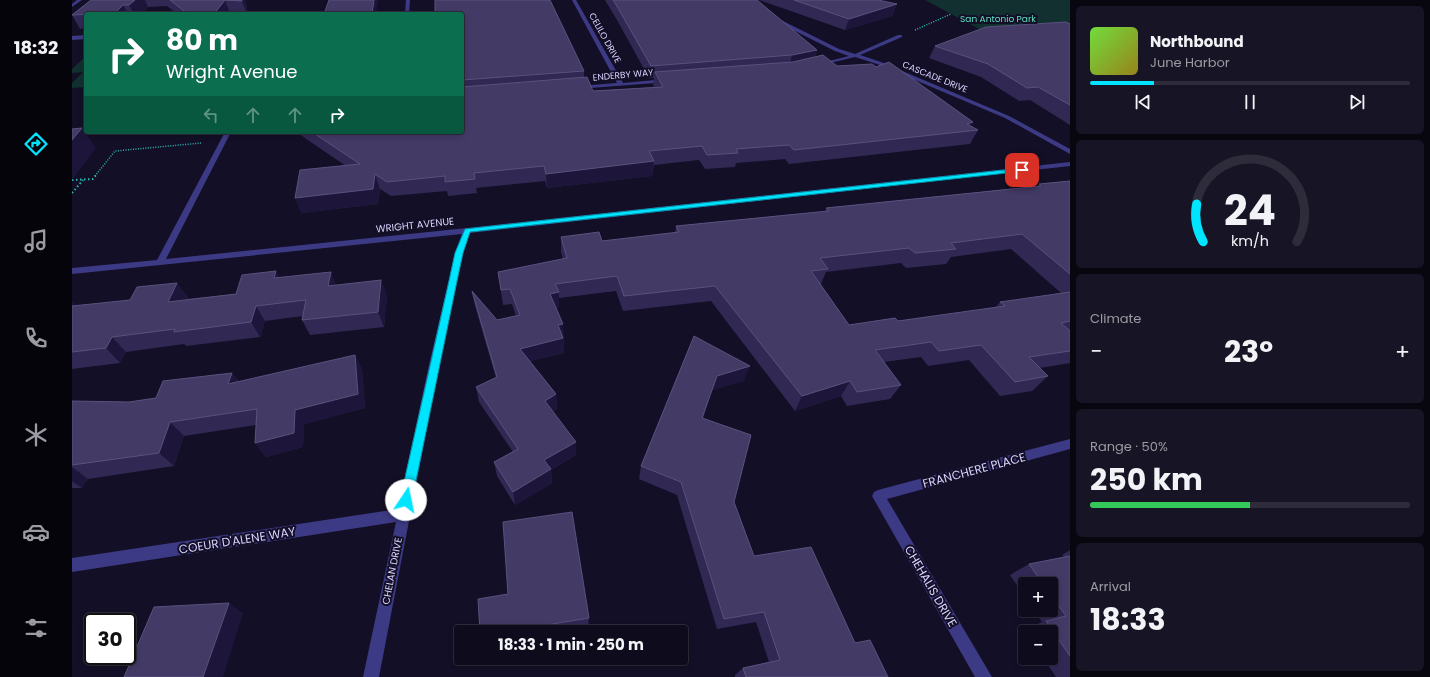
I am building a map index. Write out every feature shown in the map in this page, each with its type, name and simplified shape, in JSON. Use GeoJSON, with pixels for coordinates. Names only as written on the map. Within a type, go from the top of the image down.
{"type":"FeatureCollection","features":[{"type":"Feature","properties":{"kind":"street"},"geometry":{"type":"LineString","coordinates":[[407,12],[408,0]]}},
{"type":"Feature","properties":{"kind":"street","name":"CELILO DRIVE"},"geometry":{"type":"LineString","coordinates":[[574,0],[621,84]]}},
{"type":"Feature","properties":{"kind":"street"},"geometry":{"type":"LineString","coordinates":[[72,2],[79,1]]}},
{"type":"Feature","properties":{"kind":"street"},"geometry":{"type":"LineString","coordinates":[[72,6],[79,1]]}},
{"type":"Feature","properties":{"kind":"street","name":"CASCADE DRIVE"},"geometry":{"type":"LineString","coordinates":[[774,17],[837,50],[858,55],[1007,117],[1070,152]]}},
{"type":"Feature","properties":{"kind":"street"},"geometry":{"type":"LineString","coordinates":[[812,66],[843,60],[858,55],[900,36]]}},
{"type":"Feature","properties":{"kind":"street"},"geometry":{"type":"LineString","coordinates":[[72,38],[84,37]]}},
{"type":"Feature","properties":{"kind":"street","name":"ENDERBY WAY"},"geometry":{"type":"LineString","coordinates":[[574,88],[675,80]]}},
{"type":"Feature","properties":{"kind":"street"},"geometry":{"type":"LineString","coordinates":[[160,262],[227,134]]}},
{"type":"Feature","properties":{"kind":"street","name":"WRIGHT AVENUE"},"geometry":{"type":"LineString","coordinates":[[72,271],[467,230],[1070,164]]}},
{"type":"Feature","properties":{"kind":"street","name":"CHELAN DRIVE"},"geometry":{"type":"LineString","coordinates":[[371,677],[403,515],[446,312],[459,253],[467,230]]}},
{"type":"Feature","properties":{"kind":"street","name":"FRANCHERE PLACE"},"geometry":{"type":"LineString","coordinates":[[878,496],[1070,444]]}},
{"type":"Feature","properties":{"kind":"street","name":"CHEHALIS DRIVE"},"geometry":{"type":"LineString","coordinates":[[878,496],[984,677]]}},
{"type":"Feature","properties":{"kind":"street","name":"COEUR D'ALENE WAY"},"geometry":{"type":"LineString","coordinates":[[72,565],[403,515]]}},
{"type":"Feature","properties":{"kind":"path"},"geometry":{"type":"LineString","coordinates":[[900,36],[950,14]]}},
{"type":"Feature","properties":{"kind":"path"},"geometry":{"type":"LineString","coordinates":[[72,180],[93,179],[115,151],[223,142]]}},
{"type":"Feature","properties":{"kind":"path"},"geometry":{"type":"LineString","coordinates":[[72,193],[84,180]]}},
{"type":"Feature","properties":{"kind":"green space","name":"San Antonio Park"},"geometry":{"type":"Polygon","coordinates":[[[925,0],[1070,0],[1070,32],[994,37],[925,0]]]}},
{"type":"Feature","properties":{"kind":"green space"},"geometry":{"type":"Polygon","coordinates":[[[84,58],[84,87],[72,88],[72,83],[83,72],[72,73],[72,69],[84,58]]]}},
{"type":"Feature","properties":{"kind":"building"},"geometry":{"type":"Polygon","coordinates":[[[91,0],[135,0],[129,5],[123,5],[116,12],[84,12],[84,14],[72,15],[91,0]]]}},
{"type":"Feature","properties":{"kind":"building"},"geometry":{"type":"Polygon","coordinates":[[[170,0],[225,0],[216,12],[185,12],[170,0]]]}},
{"type":"Feature","properties":{"kind":"building"},"geometry":{"type":"Polygon","coordinates":[[[329,0],[374,0],[372,12],[325,12],[329,0]]]}},
{"type":"Feature","properties":{"kind":"building"},"geometry":{"type":"Polygon","coordinates":[[[435,0],[550,0],[584,71],[464,80],[464,12],[435,12],[435,0]]]}},
{"type":"Feature","properties":{"kind":"building"},"geometry":{"type":"Polygon","coordinates":[[[613,0],[757,0],[817,50],[792,55],[651,66],[613,0]]]}},
{"type":"Feature","properties":{"kind":"building"},"geometry":{"type":"Polygon","coordinates":[[[794,0],[878,0],[897,4],[849,19],[794,0]]]}},
{"type":"Feature","properties":{"kind":"building"},"geometry":{"type":"Polygon","coordinates":[[[1066,22],[1070,24],[1070,105],[1038,87],[1027,88],[988,64],[935,46],[986,27],[1066,22]]]}},
{"type":"Feature","properties":{"kind":"building"},"geometry":{"type":"Polygon","coordinates":[[[823,55],[837,66],[872,64],[876,67],[889,62],[973,122],[967,124],[978,130],[794,150],[789,145],[736,149],[738,153],[707,155],[702,146],[649,151],[654,161],[546,174],[544,166],[474,173],[475,179],[445,182],[445,176],[387,182],[375,174],[373,189],[295,198],[300,170],[360,164],[315,134],[464,134],[464,87],[587,77],[593,91],[663,87],[655,72],[793,62],[823,55]]]}},
{"type":"Feature","properties":{"kind":"building"},"geometry":{"type":"Polygon","coordinates":[[[82,128],[72,140],[72,129],[82,128]]]}},
{"type":"Feature","properties":{"kind":"building"},"geometry":{"type":"Polygon","coordinates":[[[1070,181],[1070,274],[1022,234],[951,243],[956,249],[915,253],[909,248],[820,258],[828,269],[811,271],[849,325],[895,318],[898,321],[1005,306],[1000,302],[1070,292],[1070,321],[1061,323],[1070,331],[1070,351],[1029,357],[1048,376],[1015,382],[981,345],[939,351],[931,342],[875,350],[901,385],[857,392],[850,381],[802,396],[715,286],[624,296],[617,276],[555,284],[559,292],[550,294],[563,324],[558,325],[563,338],[520,349],[556,394],[545,401],[576,442],[544,460],[551,469],[513,492],[494,462],[518,449],[476,387],[497,377],[472,291],[497,320],[520,315],[510,289],[501,290],[498,272],[567,258],[561,237],[599,232],[602,241],[679,232],[676,226],[829,211],[826,208],[1041,186],[1039,184],[1070,181]]]}},
{"type":"Feature","properties":{"kind":"building"},"geometry":{"type":"Polygon","coordinates":[[[276,271],[274,278],[331,272],[328,286],[381,280],[378,312],[302,320],[306,300],[256,306],[251,322],[174,332],[175,329],[112,337],[106,348],[72,352],[72,306],[130,300],[137,287],[177,283],[168,302],[236,294],[242,275],[276,271]]]}},
{"type":"Feature","properties":{"kind":"building"},"geometry":{"type":"Polygon","coordinates":[[[694,336],[750,366],[717,376],[702,418],[751,435],[734,502],[754,556],[811,547],[855,643],[870,640],[888,677],[746,677],[743,668],[780,660],[764,612],[724,619],[681,482],[641,466],[694,336]]]}},
{"type":"Feature","properties":{"kind":"building"},"geometry":{"type":"Polygon","coordinates":[[[355,355],[358,394],[295,410],[294,433],[255,443],[257,409],[170,422],[159,453],[72,465],[72,401],[129,402],[156,398],[163,381],[232,373],[228,384],[355,355]]]}},
{"type":"Feature","properties":{"kind":"building"},"geometry":{"type":"Polygon","coordinates":[[[572,512],[589,618],[546,625],[480,625],[478,599],[508,594],[503,522],[572,512]]]}},
{"type":"Feature","properties":{"kind":"building"},"geometry":{"type":"Polygon","coordinates":[[[1070,556],[1070,656],[1058,638],[1058,625],[1049,625],[1046,621],[1066,616],[1058,605],[1058,577],[1038,577],[1029,564],[1070,556]]]}},
{"type":"Feature","properties":{"kind":"building"},"geometry":{"type":"Polygon","coordinates":[[[229,603],[203,677],[124,677],[129,665],[136,665],[136,649],[154,607],[229,603]]]}},
{"type":"Feature","properties":{"kind":"route"},"geometry":{"type":"LineString","coordinates":[[406,500],[459,253],[467,230],[1022,170]]}}]}
